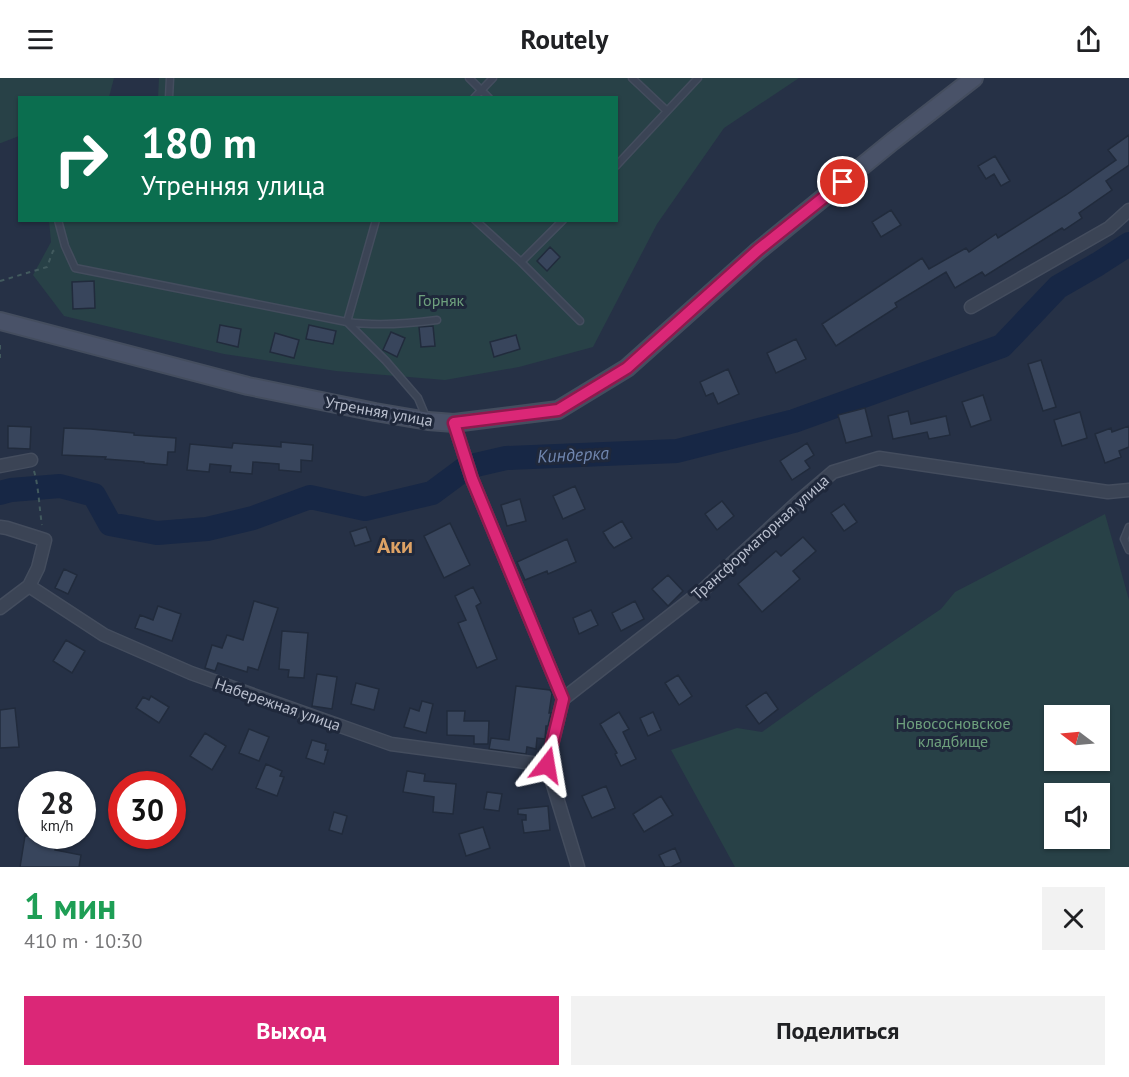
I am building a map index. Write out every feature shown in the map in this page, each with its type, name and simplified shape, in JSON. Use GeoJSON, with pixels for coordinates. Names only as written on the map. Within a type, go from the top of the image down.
{"type":"FeatureCollection","features":[{"type":"Feature","properties":{"kind":"street","name":"Утренняя улица"},"geometry":{"type":"LineString","coordinates":[[0,321],[248,386],[428,421],[454,423],[558,410],[627,368],[758,250],[974,78]]}},
{"type":"Feature","properties":{"kind":"street"},"geometry":{"type":"LineString","coordinates":[[971,307],[1109,228],[1129,210]]}},
{"type":"Feature","properties":{"kind":"street"},"geometry":{"type":"LineString","coordinates":[[454,423],[472,479],[563,699],[547,765],[578,867]]}},
{"type":"Feature","properties":{"kind":"street","name":"Трансформаторная улица"},"geometry":{"type":"LineString","coordinates":[[563,699],[703,590],[833,472],[879,458],[1108,492],[1129,490]]}},
{"type":"Feature","properties":{"kind":"street"},"geometry":{"type":"LineString","coordinates":[[0,466],[31,460]]}},
{"type":"Feature","properties":{"kind":"street"},"geometry":{"type":"LineString","coordinates":[[0,527],[45,540],[38,568],[29,586],[0,608]]}},
{"type":"Feature","properties":{"kind":"street","name":"Набережная улица"},"geometry":{"type":"LineString","coordinates":[[29,586],[104,635],[180,668],[391,744],[547,765]]}},
{"type":"Feature","properties":{"kind":"lane"},"geometry":{"type":"LineString","coordinates":[[169,96],[170,78]]}},
{"type":"Feature","properties":{"kind":"lane"},"geometry":{"type":"LineString","coordinates":[[469,78],[487,96]]}},
{"type":"Feature","properties":{"kind":"lane"},"geometry":{"type":"LineString","coordinates":[[476,96],[493,78]]}},
{"type":"Feature","properties":{"kind":"lane"},"geometry":{"type":"LineString","coordinates":[[632,78],[667,111]]}},
{"type":"Feature","properties":{"kind":"lane"},"geometry":{"type":"LineString","coordinates":[[618,164],[698,78]]}},
{"type":"Feature","properties":{"kind":"lane"},"geometry":{"type":"LineString","coordinates":[[59,222],[65,246],[75,268],[346,322],[409,323],[437,320]]}},
{"type":"Feature","properties":{"kind":"lane"},"geometry":{"type":"LineString","coordinates":[[346,322],[375,222]]}},
{"type":"Feature","properties":{"kind":"lane"},"geometry":{"type":"LineString","coordinates":[[477,222],[521,262],[579,321]]}},
{"type":"Feature","properties":{"kind":"lane"},"geometry":{"type":"LineString","coordinates":[[521,262],[561,222]]}},
{"type":"Feature","properties":{"kind":"lane"},"geometry":{"type":"LineString","coordinates":[[346,322],[386,361],[418,398],[428,421]]}},
{"type":"Feature","properties":{"kind":"lane"},"geometry":{"type":"LineString","coordinates":[[1129,526],[1124,539],[1129,550]]}},
{"type":"Feature","properties":{"kind":"path"},"geometry":{"type":"LineString","coordinates":[[0,281],[47,267],[53,251],[65,246]]}},
{"type":"Feature","properties":{"kind":"path"},"geometry":{"type":"LineString","coordinates":[[0,345],[0,358]]}},
{"type":"Feature","properties":{"kind":"path"},"geometry":{"type":"LineString","coordinates":[[38,483],[38,501],[45,540]]}},
{"type":"Feature","properties":{"kind":"green space"},"geometry":{"type":"Polygon","coordinates":[[[0,78],[114,78],[109,96],[18,96],[18,136],[0,143],[0,78]]]}},
{"type":"Feature","properties":{"kind":"green space","name":"Горняк"},"geometry":{"type":"Polygon","coordinates":[[[159,78],[799,78],[724,128],[657,224],[593,347],[519,367],[445,380],[336,371],[224,354],[64,316],[33,275],[51,242],[49,222],[618,222],[618,96],[158,96],[159,78]]]}},
{"type":"Feature","properties":{"kind":"green space","name":"Новососновское кладбище"},"geometry":{"type":"Polygon","coordinates":[[[1105,514],[1129,600],[1129,867],[735,867],[671,750],[737,728],[762,732],[941,609],[955,592],[1105,514]]]}},
{"type":"Feature","properties":{"kind":"building"},"geometry":{"type":"Polygon","coordinates":[[[1129,135],[1129,165],[1106,181],[1112,190],[1079,213],[1082,218],[985,276],[982,272],[955,288],[946,272],[895,303],[897,307],[836,346],[822,324],[922,258],[929,269],[966,248],[969,252],[996,234],[998,238],[1116,160],[1108,150],[1129,135]]]}},
{"type":"Feature","properties":{"kind":"building"},"geometry":{"type":"Polygon","coordinates":[[[995,156],[1010,181],[1001,186],[994,174],[986,179],[978,166],[995,156]]]}},
{"type":"Feature","properties":{"kind":"building"},"geometry":{"type":"Polygon","coordinates":[[[891,210],[901,225],[881,237],[872,222],[891,210]]]}},
{"type":"Feature","properties":{"kind":"building"},"geometry":{"type":"Polygon","coordinates":[[[550,247],[560,257],[547,271],[537,261],[550,247]]]}},
{"type":"Feature","properties":{"kind":"building"},"geometry":{"type":"Polygon","coordinates":[[[94,281],[95,308],[73,309],[72,282],[94,281]]]}},
{"type":"Feature","properties":{"kind":"building"},"geometry":{"type":"Polygon","coordinates":[[[220,325],[241,329],[238,347],[217,342],[220,325]]]}},
{"type":"Feature","properties":{"kind":"building"},"geometry":{"type":"Polygon","coordinates":[[[309,325],[336,331],[333,344],[306,339],[309,325]]]}},
{"type":"Feature","properties":{"kind":"building"},"geometry":{"type":"Polygon","coordinates":[[[433,326],[435,346],[421,347],[419,327],[433,326]]]}},
{"type":"Feature","properties":{"kind":"building"},"geometry":{"type":"Polygon","coordinates":[[[391,332],[405,338],[397,357],[383,350],[391,332]]]}},
{"type":"Feature","properties":{"kind":"building"},"geometry":{"type":"Polygon","coordinates":[[[275,333],[299,340],[294,358],[270,352],[275,333]]]}},
{"type":"Feature","properties":{"kind":"building"},"geometry":{"type":"Polygon","coordinates":[[[516,335],[520,349],[494,357],[490,342],[516,335]]]}},
{"type":"Feature","properties":{"kind":"building"},"geometry":{"type":"Polygon","coordinates":[[[796,339],[806,359],[776,373],[767,353],[796,339]]]}},
{"type":"Feature","properties":{"kind":"building"},"geometry":{"type":"Polygon","coordinates":[[[1041,360],[1056,407],[1043,411],[1028,364],[1041,360]]]}},
{"type":"Feature","properties":{"kind":"building"},"geometry":{"type":"Polygon","coordinates":[[[728,369],[739,394],[718,404],[713,393],[706,396],[700,382],[728,369]]]}},
{"type":"Feature","properties":{"kind":"building"},"geometry":{"type":"Polygon","coordinates":[[[983,395],[991,420],[971,427],[962,402],[983,395]]]}},
{"type":"Feature","properties":{"kind":"building"},"geometry":{"type":"Polygon","coordinates":[[[865,408],[872,436],[846,443],[838,415],[865,408]]]}},
{"type":"Feature","properties":{"kind":"building"},"geometry":{"type":"Polygon","coordinates":[[[908,411],[911,424],[946,416],[950,435],[929,439],[927,432],[893,439],[888,416],[908,411]]]}},
{"type":"Feature","properties":{"kind":"building"},"geometry":{"type":"Polygon","coordinates":[[[1080,412],[1087,438],[1062,446],[1054,420],[1080,412]]]}},
{"type":"Feature","properties":{"kind":"building"},"geometry":{"type":"Polygon","coordinates":[[[8,426],[31,427],[30,449],[8,448],[8,426]]]}},
{"type":"Feature","properties":{"kind":"building"},"geometry":{"type":"Polygon","coordinates":[[[1129,426],[1129,447],[1119,451],[1121,457],[1105,463],[1095,434],[1111,428],[1112,432],[1129,426]]]}},
{"type":"Feature","properties":{"kind":"building"},"geometry":{"type":"Polygon","coordinates":[[[64,428],[176,438],[175,452],[168,452],[167,465],[105,459],[106,457],[62,455],[64,428]]]}},
{"type":"Feature","properties":{"kind":"building"},"geometry":{"type":"Polygon","coordinates":[[[281,442],[313,445],[312,461],[301,460],[301,472],[279,470],[279,464],[253,462],[252,474],[230,472],[231,466],[210,464],[209,472],[187,470],[190,444],[232,448],[233,443],[281,447],[281,442]]]}},
{"type":"Feature","properties":{"kind":"building"},"geometry":{"type":"Polygon","coordinates":[[[807,443],[814,455],[805,461],[810,468],[792,480],[780,461],[807,443]]]}},
{"type":"Feature","properties":{"kind":"building"},"geometry":{"type":"Polygon","coordinates":[[[575,486],[585,509],[563,519],[553,496],[575,486]]]}},
{"type":"Feature","properties":{"kind":"building"},"geometry":{"type":"Polygon","coordinates":[[[520,499],[526,521],[507,526],[501,505],[520,499]]]}},
{"type":"Feature","properties":{"kind":"building"},"geometry":{"type":"Polygon","coordinates":[[[722,501],[734,516],[717,530],[705,514],[722,501]]]}},
{"type":"Feature","properties":{"kind":"building"},"geometry":{"type":"Polygon","coordinates":[[[844,504],[857,522],[844,531],[831,513],[844,504]]]}},
{"type":"Feature","properties":{"kind":"building"},"geometry":{"type":"Polygon","coordinates":[[[622,521],[632,538],[614,548],[603,532],[622,521]]]}},
{"type":"Feature","properties":{"kind":"building"},"geometry":{"type":"Polygon","coordinates":[[[450,523],[470,565],[444,578],[424,536],[450,523]]]}},
{"type":"Feature","properties":{"kind":"building"},"geometry":{"type":"Polygon","coordinates":[[[366,527],[371,541],[355,546],[350,532],[366,527]]]}},
{"type":"Feature","properties":{"kind":"building"},"geometry":{"type":"Polygon","coordinates":[[[803,537],[816,551],[793,571],[800,579],[762,612],[738,584],[776,551],[781,556],[803,537]]]}},
{"type":"Feature","properties":{"kind":"building"},"geometry":{"type":"Polygon","coordinates":[[[567,539],[576,562],[548,574],[547,571],[525,580],[517,562],[567,539]]]}},
{"type":"Feature","properties":{"kind":"building"},"geometry":{"type":"Polygon","coordinates":[[[64,569],[77,575],[68,594],[55,588],[64,569]]]}},
{"type":"Feature","properties":{"kind":"building"},"geometry":{"type":"Polygon","coordinates":[[[668,575],[683,591],[668,606],[652,589],[668,575]]]}},
{"type":"Feature","properties":{"kind":"building"},"geometry":{"type":"Polygon","coordinates":[[[473,587],[481,603],[476,606],[497,659],[477,668],[458,623],[466,620],[455,596],[473,587]]]}},
{"type":"Feature","properties":{"kind":"building"},"geometry":{"type":"Polygon","coordinates":[[[254,601],[278,608],[258,670],[248,667],[247,672],[218,663],[215,671],[205,668],[212,645],[222,648],[227,635],[243,640],[254,601]]]}},
{"type":"Feature","properties":{"kind":"building"},"geometry":{"type":"Polygon","coordinates":[[[635,601],[644,619],[621,631],[612,613],[635,601]]]}},
{"type":"Feature","properties":{"kind":"building"},"geometry":{"type":"Polygon","coordinates":[[[158,606],[181,614],[172,641],[135,628],[140,615],[153,620],[158,606]]]}},
{"type":"Feature","properties":{"kind":"building"},"geometry":{"type":"Polygon","coordinates":[[[591,610],[598,625],[579,634],[573,618],[591,610]]]}},
{"type":"Feature","properties":{"kind":"building"},"geometry":{"type":"Polygon","coordinates":[[[282,631],[308,633],[304,678],[288,677],[289,670],[279,669],[282,631]]]}},
{"type":"Feature","properties":{"kind":"building"},"geometry":{"type":"Polygon","coordinates":[[[66,640],[85,651],[72,673],[53,661],[66,640]]]}},
{"type":"Feature","properties":{"kind":"building"},"geometry":{"type":"Polygon","coordinates":[[[317,674],[337,677],[332,709],[312,706],[317,674]]]}},
{"type":"Feature","properties":{"kind":"building"},"geometry":{"type":"Polygon","coordinates":[[[678,675],[692,696],[679,705],[665,683],[678,675]]]}},
{"type":"Feature","properties":{"kind":"building"},"geometry":{"type":"Polygon","coordinates":[[[356,683],[379,689],[374,710],[351,704],[356,683]]]}},
{"type":"Feature","properties":{"kind":"building"},"geometry":{"type":"Polygon","coordinates":[[[516,686],[550,690],[552,693],[549,713],[551,713],[548,726],[546,726],[545,739],[537,738],[536,749],[527,747],[526,754],[489,749],[491,738],[509,740],[516,686]]]}},
{"type":"Feature","properties":{"kind":"building"},"geometry":{"type":"Polygon","coordinates":[[[766,692],[778,709],[759,724],[746,706],[766,692]]]}},
{"type":"Feature","properties":{"kind":"building"},"geometry":{"type":"Polygon","coordinates":[[[151,696],[169,707],[159,723],[136,708],[143,697],[149,700],[151,696]]]}},
{"type":"Feature","properties":{"kind":"building"},"geometry":{"type":"Polygon","coordinates":[[[422,701],[433,704],[426,733],[404,727],[410,708],[419,711],[422,701]]]}},
{"type":"Feature","properties":{"kind":"building"},"geometry":{"type":"Polygon","coordinates":[[[15,708],[19,747],[0,748],[0,710],[15,708]]]}},
{"type":"Feature","properties":{"kind":"building"},"geometry":{"type":"Polygon","coordinates":[[[447,711],[465,711],[464,721],[489,721],[488,744],[474,744],[474,736],[447,735],[447,711]]]}},
{"type":"Feature","properties":{"kind":"building"},"geometry":{"type":"Polygon","coordinates":[[[619,712],[629,729],[623,732],[636,759],[621,766],[615,754],[617,753],[600,724],[619,712]]]}},
{"type":"Feature","properties":{"kind":"building"},"geometry":{"type":"Polygon","coordinates":[[[653,712],[661,730],[648,736],[640,718],[653,712]]]}},
{"type":"Feature","properties":{"kind":"building"},"geometry":{"type":"Polygon","coordinates":[[[249,729],[269,737],[259,761],[239,753],[249,729]]]}},
{"type":"Feature","properties":{"kind":"building"},"geometry":{"type":"Polygon","coordinates":[[[205,733],[226,746],[212,770],[190,756],[205,733]]]}},
{"type":"Feature","properties":{"kind":"building"},"geometry":{"type":"Polygon","coordinates":[[[312,740],[326,744],[325,750],[328,750],[324,764],[306,758],[312,740]]]}},
{"type":"Feature","properties":{"kind":"building"},"geometry":{"type":"Polygon","coordinates":[[[266,764],[282,771],[280,776],[284,777],[277,796],[256,788],[266,764]]]}},
{"type":"Feature","properties":{"kind":"building"},"geometry":{"type":"Polygon","coordinates":[[[407,771],[425,774],[424,781],[456,784],[453,814],[433,812],[434,797],[403,792],[407,771]]]}},
{"type":"Feature","properties":{"kind":"building"},"geometry":{"type":"Polygon","coordinates":[[[606,786],[615,808],[592,818],[582,796],[606,786]]]}},
{"type":"Feature","properties":{"kind":"building"},"geometry":{"type":"Polygon","coordinates":[[[487,792],[502,794],[499,811],[484,809],[487,792]]]}},
{"type":"Feature","properties":{"kind":"building"},"geometry":{"type":"Polygon","coordinates":[[[661,796],[673,815],[644,832],[633,814],[661,796]]]}},
{"type":"Feature","properties":{"kind":"building"},"geometry":{"type":"Polygon","coordinates":[[[548,806],[550,830],[524,833],[522,820],[526,820],[526,815],[518,814],[518,809],[548,806]]]}},
{"type":"Feature","properties":{"kind":"building"},"geometry":{"type":"Polygon","coordinates":[[[334,812],[347,816],[342,834],[329,830],[334,812]]]}},
{"type":"Feature","properties":{"kind":"building"},"geometry":{"type":"Polygon","coordinates":[[[483,827],[490,848],[466,856],[459,834],[483,827]]]}},
{"type":"Feature","properties":{"kind":"building"},"geometry":{"type":"Polygon","coordinates":[[[675,848],[681,862],[665,867],[659,855],[675,848]]]}},
{"type":"Feature","properties":{"kind":"building"},"geometry":{"type":"Polygon","coordinates":[[[23,849],[55,849],[81,855],[79,867],[20,867],[23,849]]]}},
{"type":"Feature","properties":{"kind":"waterway","name":"Киндерка"},"geometry":{"type":"LineString","coordinates":[[0,493],[60,486],[94,495],[110,524],[157,533],[207,529],[253,518],[310,497],[365,509],[432,493],[467,467],[506,458],[677,451],[794,421],[1002,346],[1058,287],[1129,244]]}},
{"type":"Feature","properties":{"kind":"district","name":"Аки"},"geometry":{"type":"Point","coordinates":[395,545]}},
{"type":"Feature","properties":{"kind":"route"},"geometry":{"type":"LineString","coordinates":[[547,765],[563,699],[472,479],[454,423],[558,410],[627,368],[758,250],[843,182]]}}]}
